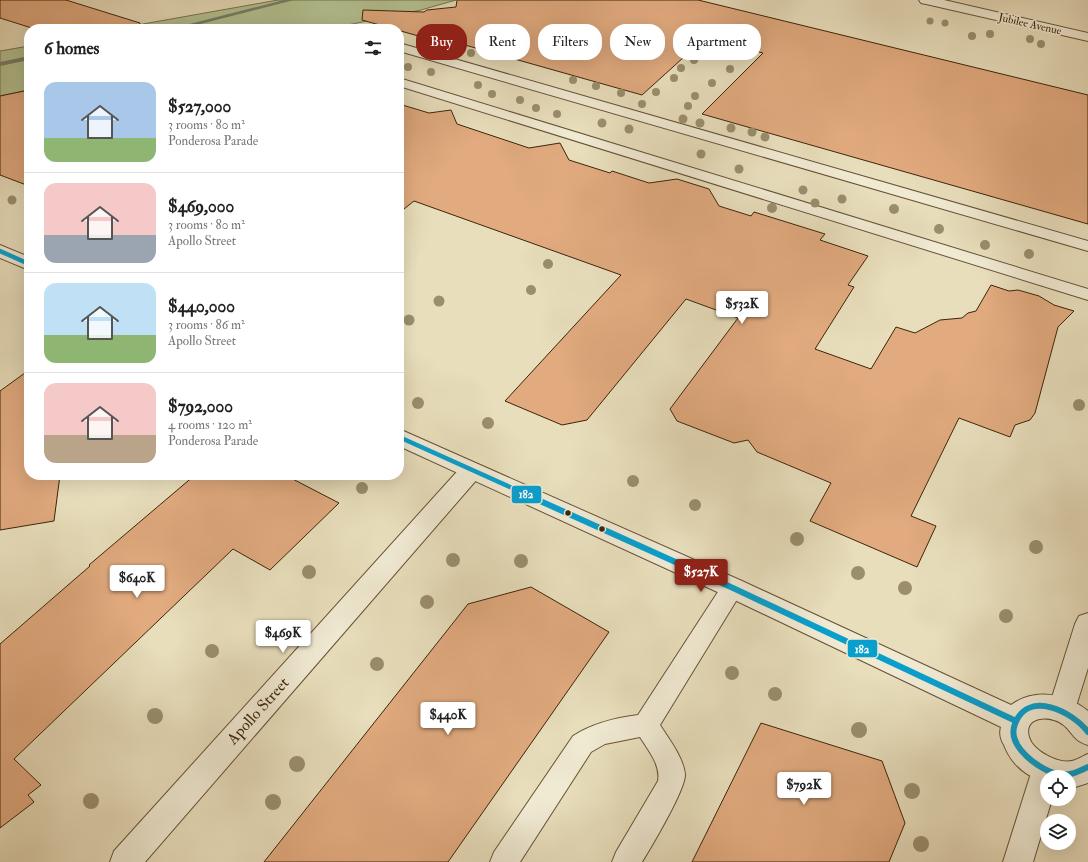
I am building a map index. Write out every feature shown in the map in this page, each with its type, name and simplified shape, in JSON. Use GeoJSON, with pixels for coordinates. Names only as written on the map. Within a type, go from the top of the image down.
{"type":"FeatureCollection","features":[{"type":"Feature","properties":{"kind":"street","name":"Jubilee Avenue"},"geometry":{"type":"LineString","coordinates":[[926,0],[1088,36]]}},
{"type":"Feature","properties":{"kind":"street"},"geometry":{"type":"LineString","coordinates":[[0,251],[24,262]]}},
{"type":"Feature","properties":{"kind":"street"},"geometry":{"type":"LineString","coordinates":[[404,439],[471,471],[733,588],[1016,722]]}},
{"type":"Feature","properties":{"kind":"street","name":"Apollo Street"},"geometry":{"type":"LineString","coordinates":[[125,862],[471,471]]}},
{"type":"Feature","properties":{"kind":"street"},"geometry":{"type":"LineString","coordinates":[[1062,710],[1088,624]]}},
{"type":"Feature","properties":{"kind":"street"},"geometry":{"type":"LineString","coordinates":[[1046,770],[1034,763],[1024,753],[1017,742],[1014,731],[1016,722],[1021,714],[1028,709],[1033,708],[1050,707],[1062,710],[1073,716],[1088,732]]}},
{"type":"Feature","properties":{"kind":"street"},"geometry":{"type":"LineString","coordinates":[[1076,774],[1088,767]]}},
{"type":"Feature","properties":{"kind":"street"},"geometry":{"type":"LineString","coordinates":[[1018,862],[1040,790]]}},
{"type":"Feature","properties":{"kind":"lane"},"geometry":{"type":"LineString","coordinates":[[404,48],[1088,246]]}},
{"type":"Feature","properties":{"kind":"lane"},"geometry":{"type":"LineString","coordinates":[[404,84],[1088,295]]}},
{"type":"Feature","properties":{"kind":"lane"},"geometry":{"type":"LineString","coordinates":[[504,862],[582,744],[592,736],[604,732],[646,725],[733,588]]}},
{"type":"Feature","properties":{"kind":"lane"},"geometry":{"type":"LineString","coordinates":[[626,862],[667,790],[672,776],[668,763],[646,725]]}},
{"type":"Feature","properties":{"kind":"green space"},"geometry":{"type":"Polygon","coordinates":[[[278,0],[456,0],[421,10],[352,24],[143,24],[278,0]]]}},
{"type":"Feature","properties":{"kind":"green space"},"geometry":{"type":"Polygon","coordinates":[[[24,47],[24,91],[0,96],[0,51],[24,47]]]}},
{"type":"Feature","properties":{"kind":"building"},"geometry":{"type":"Polygon","coordinates":[[[0,0],[66,0],[140,23],[24,24],[24,26],[0,18],[0,0]]]}},
{"type":"Feature","properties":{"kind":"building"},"geometry":{"type":"Polygon","coordinates":[[[457,0],[698,0],[1088,95],[1088,224],[702,114],[756,60],[761,60],[761,55],[763,53],[761,52],[761,24],[673,24],[673,60],[681,60],[642,95],[518,60],[530,60],[530,24],[475,24],[475,48],[467,46],[467,24],[416,24],[416,35],[404,32],[404,24],[376,24],[362,20],[363,10],[424,12],[427,10],[456,7],[457,0]]]}},
{"type":"Feature","properties":{"kind":"building"},"geometry":{"type":"Polygon","coordinates":[[[24,91],[24,184],[0,175],[0,96],[24,91]]]}},
{"type":"Feature","properties":{"kind":"building"},"geometry":{"type":"Polygon","coordinates":[[[404,106],[429,113],[451,110],[457,124],[529,148],[560,143],[569,160],[610,173],[612,171],[649,183],[677,179],[709,189],[719,206],[751,216],[754,212],[825,234],[820,240],[868,256],[848,285],[854,287],[815,349],[871,369],[896,327],[915,333],[940,320],[962,318],[968,313],[976,311],[991,285],[1009,291],[1018,290],[1039,296],[1054,305],[1074,311],[1058,327],[1035,413],[1030,420],[1015,425],[1010,437],[959,418],[911,516],[936,526],[917,567],[810,521],[831,483],[757,452],[748,440],[734,443],[677,421],[670,409],[738,318],[686,299],[587,420],[562,425],[505,401],[621,275],[414,201],[404,209],[404,106]]]}},
{"type":"Feature","properties":{"kind":"building"},"geometry":{"type":"Polygon","coordinates":[[[24,374],[24,480],[59,480],[54,521],[0,530],[0,391],[24,374]]]}},
{"type":"Feature","properties":{"kind":"building"},"geometry":{"type":"Polygon","coordinates":[[[189,480],[295,480],[339,503],[270,570],[233,549],[14,759],[41,785],[28,795],[34,802],[0,828],[0,644],[90,566],[89,565],[189,480]]]}},
{"type":"Feature","properties":{"kind":"building"},"geometry":{"type":"Polygon","coordinates":[[[531,587],[609,632],[448,862],[264,862],[468,604],[531,587]]]}},
{"type":"Feature","properties":{"kind":"building"},"geometry":{"type":"Polygon","coordinates":[[[761,723],[882,761],[905,823],[889,862],[692,862],[761,723]]]}},
{"type":"Feature","properties":{"kind":"waterway"},"geometry":{"type":"LineString","coordinates":[[193,24],[291,0]]}},
{"type":"Feature","properties":{"kind":"waterway"},"geometry":{"type":"LineString","coordinates":[[0,64],[24,59]]}},
{"type":"Feature","properties":{"kind":"transit line","name":"182"},"geometry":{"type":"LineString","coordinates":[[0,251],[24,262]]}},
{"type":"Feature","properties":{"kind":"transit line","name":"182"},"geometry":{"type":"LineString","coordinates":[[404,439],[733,588],[1016,721]]}},
{"type":"Feature","properties":{"kind":"transit line","name":"182"},"geometry":{"type":"LineString","coordinates":[[1088,732],[1080,722],[1070,714],[1045,706],[1027,709],[1014,724],[1014,737],[1020,749],[1031,761],[1044,769],[1059,774],[1074,774],[1088,767]]}}]}
